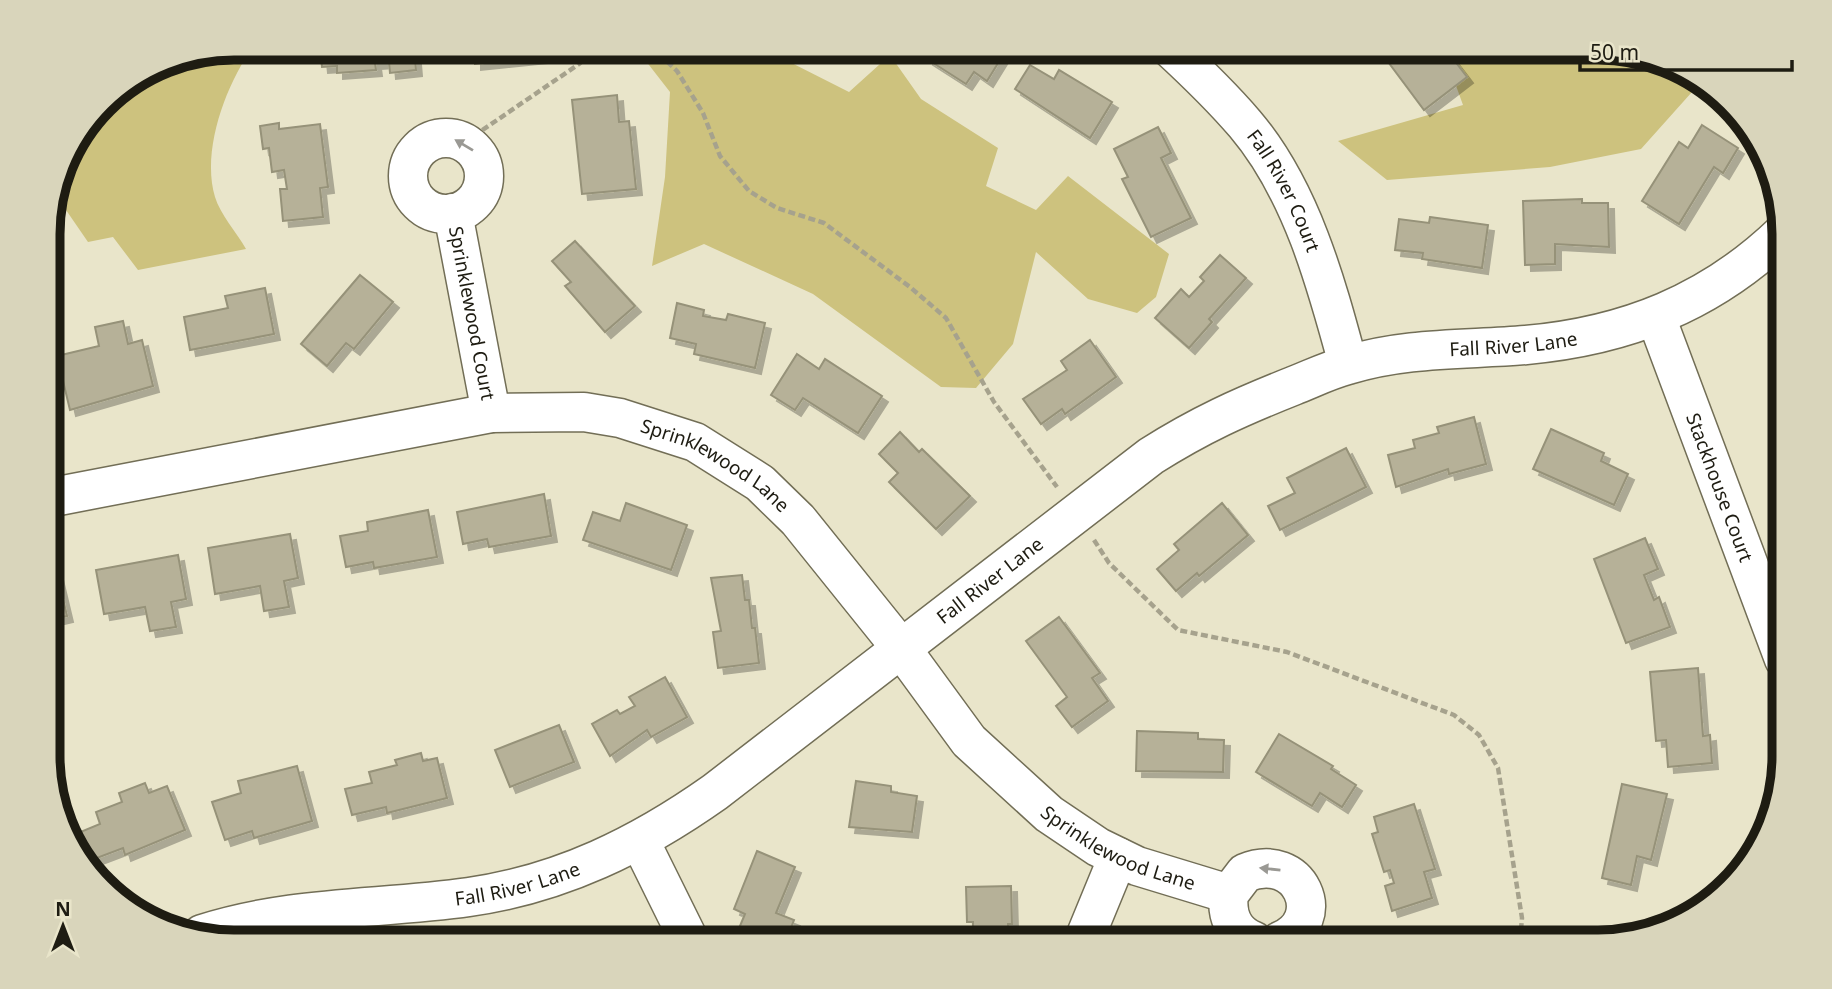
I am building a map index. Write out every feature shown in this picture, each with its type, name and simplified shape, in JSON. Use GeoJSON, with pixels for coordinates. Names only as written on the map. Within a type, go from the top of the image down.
{"type":"FeatureCollection","features":[{"type":"Feature","properties":{"kind":"street","name":"Fall River Court"},"geometry":{"type":"LineString","coordinates":[[1181,60],[1246,125],[1272,163],[1297,209],[1322,274],[1348,364]]}},
{"type":"Feature","properties":{"kind":"street","name":"Sprinklewood Court"},"geometry":{"type":"LineString","coordinates":[[439,138],[465,142],[482,162],[484,176],[475,200],[465,209],[453,213],[426,209],[416,201],[407,176],[416,151],[439,138]]}},
{"type":"Feature","properties":{"kind":"street","name":"Sprinklewood Court"},"geometry":{"type":"LineString","coordinates":[[453,213],[491,413]]}},
{"type":"Feature","properties":{"kind":"street","name":"Fall River Lane"},"geometry":{"type":"LineString","coordinates":[[218,929],[248,919],[469,897],[540,883],[604,860],[640,841],[715,792],[1152,456],[1194,428],[1235,408],[1348,364],[1432,350],[1567,340],[1612,332],[1656,317],[1731,277],[1772,242]]}},
{"type":"Feature","properties":{"kind":"street","name":"Stackhouse Court"},"geometry":{"type":"LineString","coordinates":[[1656,317],[1772,627]]}},
{"type":"Feature","properties":{"kind":"street","name":"Sprinklewood Lane"},"geometry":{"type":"LineString","coordinates":[[60,496],[491,413],[584,412],[620,418],[695,442],[760,483],[798,520],[901,648],[969,741],[1013,784],[1049,814],[1118,857],[1137,866],[1229,894]]}},
{"type":"Feature","properties":{"kind":"street"},"geometry":{"type":"LineString","coordinates":[[640,841],[684,930]]}},
{"type":"Feature","properties":{"kind":"street"},"geometry":{"type":"LineString","coordinates":[[1088,929],[1118,857]]}},
{"type":"Feature","properties":{"kind":"street"},"geometry":{"type":"LineString","coordinates":[[1236,929],[1231,921],[1229,894],[1244,873],[1257,867],[1271,867],[1294,878],[1302,889],[1304,916],[1296,929]]}},
{"type":"Feature","properties":{"kind":"path"},"geometry":{"type":"LineString","coordinates":[[465,142],[583,60]]}},
{"type":"Feature","properties":{"kind":"path"},"geometry":{"type":"LineString","coordinates":[[666,60],[677,71],[703,113],[720,156],[749,191],[777,208],[824,223],[911,287],[946,318],[994,401],[1109,563],[1178,630],[1287,652],[1454,715],[1479,736],[1498,768],[1522,919],[1521,929]]}},
{"type":"Feature","properties":{"kind":"shaded area"},"geometry":{"type":"Polygon","coordinates":[[[244,60],[225,99],[211,159],[217,203],[246,249],[138,270],[113,237],[88,242],[62,204],[65,188],[77,157],[110,110],[146,83],[188,65],[244,60]]]}},
{"type":"Feature","properties":{"kind":"shaded area"},"geometry":{"type":"Polygon","coordinates":[[[645,60],[786,60],[849,92],[884,60],[894,60],[921,99],[998,148],[986,186],[1036,210],[1068,176],[1169,254],[1156,297],[1137,313],[1088,299],[1036,252],[1013,344],[976,388],[941,387],[813,294],[704,244],[652,266],[665,177],[670,92],[645,60]]]}},
{"type":"Feature","properties":{"kind":"shaded area"},"geometry":{"type":"Polygon","coordinates":[[[1447,60],[1610,60],[1654,69],[1695,89],[1641,149],[1550,167],[1387,180],[1338,141],[1463,105],[1447,60]]]}},
{"type":"Feature","properties":{"kind":"building"},"geometry":{"type":"Polygon","coordinates":[[[321,60],[415,60],[416,70],[390,73],[389,62],[375,63],[376,70],[337,73],[337,66],[322,67],[321,60]]]}},
{"type":"Feature","properties":{"kind":"building"},"geometry":{"type":"Polygon","coordinates":[[[475,60],[513,60],[475,64],[475,60]]]}},
{"type":"Feature","properties":{"kind":"building"},"geometry":{"type":"Polygon","coordinates":[[[929,60],[1000,60],[987,81],[974,72],[966,84],[929,60]]]}},
{"type":"Feature","properties":{"kind":"building"},"geometry":{"type":"Polygon","coordinates":[[[1387,60],[1454,60],[1467,77],[1424,110],[1387,60]]]}},
{"type":"Feature","properties":{"kind":"building"},"geometry":{"type":"Polygon","coordinates":[[[1030,65],[1054,79],[1059,70],[1112,102],[1090,138],[1015,89],[1030,65]]]}},
{"type":"Feature","properties":{"kind":"building"},"geometry":{"type":"Polygon","coordinates":[[[617,95],[619,122],[629,121],[636,189],[582,194],[572,100],[617,95]]]}},
{"type":"Feature","properties":{"kind":"building"},"geometry":{"type":"Polygon","coordinates":[[[279,123],[279,129],[320,124],[328,187],[320,188],[323,217],[283,221],[280,189],[287,189],[284,170],[272,172],[269,148],[263,149],[260,126],[279,123]]]}},
{"type":"Feature","properties":{"kind":"building"},"geometry":{"type":"Polygon","coordinates":[[[1702,125],[1738,148],[1723,173],[1714,167],[1679,224],[1642,201],[1679,142],[1688,148],[1702,125]]]}},
{"type":"Feature","properties":{"kind":"building"},"geometry":{"type":"Polygon","coordinates":[[[1158,127],[1171,153],[1161,158],[1191,218],[1151,237],[1122,179],[1128,177],[1114,149],[1158,127]]]}},
{"type":"Feature","properties":{"kind":"building"},"geometry":{"type":"Polygon","coordinates":[[[1582,199],[1582,203],[1608,203],[1609,247],[1555,244],[1555,264],[1525,265],[1523,201],[1582,199]]]}},
{"type":"Feature","properties":{"kind":"building"},"geometry":{"type":"Polygon","coordinates":[[[1430,217],[1488,225],[1482,268],[1422,259],[1423,253],[1395,250],[1399,219],[1429,223],[1430,217]]]}},
{"type":"Feature","properties":{"kind":"building"},"geometry":{"type":"Polygon","coordinates":[[[575,241],[635,306],[605,332],[565,286],[571,282],[552,261],[575,241]]]}},
{"type":"Feature","properties":{"kind":"building"},"geometry":{"type":"Polygon","coordinates":[[[1220,255],[1246,278],[1209,319],[1212,322],[1189,348],[1155,318],[1181,289],[1189,297],[1204,281],[1200,277],[1220,255]]]}},
{"type":"Feature","properties":{"kind":"building"},"geometry":{"type":"Polygon","coordinates":[[[360,275],[393,302],[354,349],[346,343],[327,366],[301,344],[360,275]]]}},
{"type":"Feature","properties":{"kind":"building"},"geometry":{"type":"Polygon","coordinates":[[[265,288],[274,334],[190,350],[184,317],[228,308],[225,296],[265,288]]]}},
{"type":"Feature","properties":{"kind":"building"},"geometry":{"type":"Polygon","coordinates":[[[677,303],[704,310],[703,316],[726,320],[728,314],[765,323],[755,368],[694,354],[696,344],[670,338],[677,303]]]}},
{"type":"Feature","properties":{"kind":"building"},"geometry":{"type":"Polygon","coordinates":[[[123,321],[128,344],[142,340],[153,386],[70,410],[60,368],[60,355],[99,346],[95,327],[123,321]]]}},
{"type":"Feature","properties":{"kind":"building"},"geometry":{"type":"Polygon","coordinates":[[[1090,340],[1116,377],[1065,414],[1062,409],[1041,424],[1023,399],[1067,370],[1061,361],[1090,340]]]}},
{"type":"Feature","properties":{"kind":"building"},"geometry":{"type":"Polygon","coordinates":[[[797,354],[819,369],[825,359],[882,396],[858,433],[803,398],[795,410],[771,395],[797,354]]]}},
{"type":"Feature","properties":{"kind":"building"},"geometry":{"type":"Polygon","coordinates":[[[1474,417],[1486,464],[1449,474],[1448,469],[1396,487],[1388,455],[1415,448],[1413,440],[1439,433],[1437,427],[1474,417]]]}},
{"type":"Feature","properties":{"kind":"building"},"geometry":{"type":"Polygon","coordinates":[[[1551,429],[1604,453],[1601,461],[1628,474],[1614,505],[1533,469],[1551,429]]]}},
{"type":"Feature","properties":{"kind":"building"},"geometry":{"type":"Polygon","coordinates":[[[900,432],[919,452],[922,449],[970,496],[936,529],[889,482],[898,473],[879,454],[900,432]]]}},
{"type":"Feature","properties":{"kind":"building"},"geometry":{"type":"Polygon","coordinates":[[[1346,448],[1366,487],[1280,530],[1268,506],[1295,493],[1287,478],[1346,448]]]}},
{"type":"Feature","properties":{"kind":"building"},"geometry":{"type":"Polygon","coordinates":[[[544,494],[551,536],[489,547],[487,539],[463,544],[457,512],[544,494]]]}},
{"type":"Feature","properties":{"kind":"building"},"geometry":{"type":"Polygon","coordinates":[[[626,503],[687,525],[671,570],[583,540],[593,512],[620,521],[626,503]]]}},
{"type":"Feature","properties":{"kind":"building"},"geometry":{"type":"Polygon","coordinates":[[[1222,503],[1248,535],[1199,576],[1197,573],[1176,591],[1157,569],[1179,550],[1174,544],[1222,503]]]}},
{"type":"Feature","properties":{"kind":"building"},"geometry":{"type":"Polygon","coordinates":[[[428,510],[437,557],[374,568],[373,562],[346,567],[340,536],[368,531],[367,522],[428,510]]]}},
{"type":"Feature","properties":{"kind":"building"},"geometry":{"type":"Polygon","coordinates":[[[290,534],[298,578],[284,581],[289,607],[264,611],[260,586],[215,594],[208,548],[290,534]]]}},
{"type":"Feature","properties":{"kind":"building"},"geometry":{"type":"Polygon","coordinates":[[[1645,538],[1658,569],[1644,575],[1654,600],[1659,597],[1670,627],[1626,643],[1594,559],[1645,538]]]}},
{"type":"Feature","properties":{"kind":"building"},"geometry":{"type":"Polygon","coordinates":[[[178,555],[186,599],[171,602],[176,627],[150,631],[145,607],[104,614],[96,570],[178,555]]]}},
{"type":"Feature","properties":{"kind":"building"},"geometry":{"type":"Polygon","coordinates":[[[742,575],[745,600],[749,600],[752,628],[755,628],[759,663],[718,668],[713,632],[721,631],[711,578],[742,575]]]}},
{"type":"Feature","properties":{"kind":"building"},"geometry":{"type":"Polygon","coordinates":[[[60,587],[67,616],[60,618],[60,587]]]}},
{"type":"Feature","properties":{"kind":"building"},"geometry":{"type":"Polygon","coordinates":[[[1059,617],[1100,673],[1092,678],[1108,701],[1072,727],[1056,706],[1067,697],[1026,641],[1059,617]]]}},
{"type":"Feature","properties":{"kind":"building"},"geometry":{"type":"Polygon","coordinates":[[[1698,668],[1703,736],[1710,735],[1712,763],[1668,767],[1666,740],[1656,741],[1650,672],[1698,668]]]}},
{"type":"Feature","properties":{"kind":"building"},"geometry":{"type":"Polygon","coordinates":[[[665,677],[687,717],[651,737],[647,730],[610,756],[592,724],[617,710],[620,714],[635,706],[629,697],[665,677]]]}},
{"type":"Feature","properties":{"kind":"building"},"geometry":{"type":"Polygon","coordinates":[[[559,725],[574,762],[510,787],[495,750],[559,725]]]}},
{"type":"Feature","properties":{"kind":"building"},"geometry":{"type":"Polygon","coordinates":[[[1137,731],[1198,733],[1198,739],[1224,740],[1223,772],[1136,771],[1137,731]]]}},
{"type":"Feature","properties":{"kind":"building"},"geometry":{"type":"Polygon","coordinates":[[[1279,734],[1333,766],[1331,769],[1356,785],[1342,807],[1320,793],[1312,806],[1256,772],[1279,734]]]}},
{"type":"Feature","properties":{"kind":"building"},"geometry":{"type":"Polygon","coordinates":[[[421,753],[423,761],[437,758],[447,798],[387,813],[386,807],[352,815],[345,789],[372,783],[369,772],[397,765],[395,760],[421,753]]]}},
{"type":"Feature","properties":{"kind":"building"},"geometry":{"type":"Polygon","coordinates":[[[297,766],[312,821],[254,838],[252,831],[225,840],[212,802],[241,793],[238,781],[297,766]]]}},
{"type":"Feature","properties":{"kind":"building"},"geometry":{"type":"Polygon","coordinates":[[[856,781],[891,786],[891,792],[917,796],[912,832],[849,827],[856,781]]]}},
{"type":"Feature","properties":{"kind":"building"},"geometry":{"type":"Polygon","coordinates":[[[145,783],[149,793],[167,786],[185,830],[125,855],[123,848],[94,859],[78,833],[100,824],[96,812],[122,802],[119,793],[145,783]]]}},
{"type":"Feature","properties":{"kind":"building"},"geometry":{"type":"Polygon","coordinates":[[[1622,784],[1667,794],[1651,860],[1637,856],[1631,885],[1602,878],[1622,784]]]}},
{"type":"Feature","properties":{"kind":"building"},"geometry":{"type":"Polygon","coordinates":[[[1414,804],[1435,869],[1424,872],[1432,898],[1392,911],[1385,886],[1394,883],[1390,870],[1384,872],[1372,834],[1378,832],[1374,817],[1414,804]]]}},
{"type":"Feature","properties":{"kind":"building"},"geometry":{"type":"Polygon","coordinates":[[[757,851],[795,867],[776,913],[794,920],[790,930],[738,930],[745,914],[734,909],[757,851]]]}},
{"type":"Feature","properties":{"kind":"building"},"geometry":{"type":"Polygon","coordinates":[[[1011,886],[1012,924],[1008,924],[1008,929],[973,929],[973,922],[967,922],[966,887],[1011,886]]]}}]}
